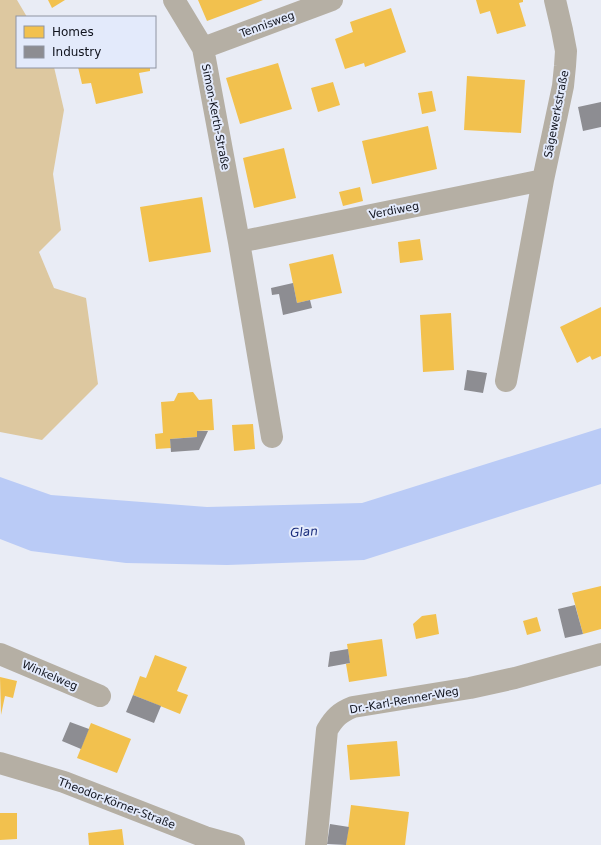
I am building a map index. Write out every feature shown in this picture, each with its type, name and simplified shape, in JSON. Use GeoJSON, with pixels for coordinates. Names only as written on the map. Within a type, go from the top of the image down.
{"type":"FeatureCollection","features":[{"type":"Feature","properties":{"kind":"street","name":"Simon-Kerth-Straße"},"geometry":{"type":"LineString","coordinates":[[174,0],[203,48],[239,242]]}},
{"type":"Feature","properties":{"kind":"street","name":"Tennisweg"},"geometry":{"type":"LineString","coordinates":[[203,48],[332,0]]}},
{"type":"Feature","properties":{"kind":"street","name":"Sägewerkstraße"},"geometry":{"type":"LineString","coordinates":[[542,180],[563,86],[565,66],[566,51],[555,0]]}},
{"type":"Feature","properties":{"kind":"street","name":"Verdiweg"},"geometry":{"type":"LineString","coordinates":[[239,242],[542,180]]}},
{"type":"Feature","properties":{"kind":"street"},"geometry":{"type":"LineString","coordinates":[[506,380],[542,180]]}},
{"type":"Feature","properties":{"kind":"street"},"geometry":{"type":"LineString","coordinates":[[239,242],[272,437]]}},
{"type":"Feature","properties":{"kind":"street","name":"Winkelweg"},"geometry":{"type":"LineString","coordinates":[[0,654],[100,696]]}},
{"type":"Feature","properties":{"kind":"street","name":"Dr.-Karl-Renner-Weg"},"geometry":{"type":"LineString","coordinates":[[316,845],[327,730],[332,720],[342,712],[352,707],[485,685],[601,654]]}},
{"type":"Feature","properties":{"kind":"street","name":"Theodor-Körner-Straße"},"geometry":{"type":"LineString","coordinates":[[0,763],[64,782],[205,837],[234,845]]}},
{"type":"Feature","properties":{"kind":"shaded area"},"geometry":{"type":"Polygon","coordinates":[[[0,0],[17,0],[26,16],[16,16],[16,68],[54,68],[64,110],[53,174],[61,230],[39,252],[54,288],[86,298],[98,384],[42,440],[0,432],[0,0]]]}},
{"type":"Feature","properties":{"kind":"water","name":"Glan"},"geometry":{"type":"Polygon","coordinates":[[[601,428],[601,484],[364,560],[227,565],[126,563],[31,551],[0,539],[0,477],[51,495],[207,507],[362,503],[601,428]]]}},
{"type":"Feature","properties":{"kind":"building: Homes"},"geometry":{"type":"Polygon","coordinates":[[[48,0],[65,0],[52,8],[48,0]]]}},
{"type":"Feature","properties":{"kind":"building: Homes"},"geometry":{"type":"Polygon","coordinates":[[[198,0],[263,0],[207,21],[198,0]]]}},
{"type":"Feature","properties":{"kind":"building: Homes"},"geometry":{"type":"Polygon","coordinates":[[[476,0],[523,0],[523,2],[519,3],[526,26],[497,34],[490,11],[480,14],[476,0]]]}},
{"type":"Feature","properties":{"kind":"building: Homes"},"geometry":{"type":"Polygon","coordinates":[[[391,8],[406,52],[365,67],[364,63],[345,69],[335,39],[353,32],[350,22],[391,8]]]}},
{"type":"Feature","properties":{"kind":"building: Homes"},"geometry":{"type":"Polygon","coordinates":[[[278,63],[292,109],[240,124],[226,78],[278,63]]]}},
{"type":"Feature","properties":{"kind":"building: Homes"},"geometry":{"type":"Polygon","coordinates":[[[78,68],[150,68],[150,71],[139,73],[143,93],[96,104],[91,83],[82,84],[78,68]]]}},
{"type":"Feature","properties":{"kind":"building: Homes"},"geometry":{"type":"Polygon","coordinates":[[[467,76],[525,80],[521,133],[464,130],[467,76]]]}},
{"type":"Feature","properties":{"kind":"building: Homes"},"geometry":{"type":"Polygon","coordinates":[[[333,82],[340,105],[318,112],[311,88],[333,82]]]}},
{"type":"Feature","properties":{"kind":"building: Homes"},"geometry":{"type":"Polygon","coordinates":[[[432,91],[436,111],[422,114],[418,93],[432,91]]]}},
{"type":"Feature","properties":{"kind":"building: Homes"},"geometry":{"type":"Polygon","coordinates":[[[428,126],[437,169],[372,184],[362,141],[428,126]]]}},
{"type":"Feature","properties":{"kind":"building: Homes"},"geometry":{"type":"Polygon","coordinates":[[[284,148],[296,198],[254,208],[243,158],[284,148]]]}},
{"type":"Feature","properties":{"kind":"building: Homes"},"geometry":{"type":"Polygon","coordinates":[[[360,187],[363,201],[343,206],[339,192],[360,187]]]}},
{"type":"Feature","properties":{"kind":"building: Homes"},"geometry":{"type":"Polygon","coordinates":[[[202,197],[211,252],[149,262],[140,207],[202,197]]]}},
{"type":"Feature","properties":{"kind":"building: Homes"},"geometry":{"type":"Polygon","coordinates":[[[420,239],[423,260],[400,263],[398,242],[420,239]]]}},
{"type":"Feature","properties":{"kind":"building: Homes"},"geometry":{"type":"Polygon","coordinates":[[[333,254],[342,293],[297,303],[289,264],[333,254]]]}},
{"type":"Feature","properties":{"kind":"building: Homes"},"geometry":{"type":"Polygon","coordinates":[[[601,307],[601,356],[592,360],[590,356],[577,363],[560,327],[601,307]]]}},
{"type":"Feature","properties":{"kind":"building: Homes"},"geometry":{"type":"Polygon","coordinates":[[[451,313],[454,370],[423,372],[420,315],[451,313]]]}},
{"type":"Feature","properties":{"kind":"building: Homes"},"geometry":{"type":"Polygon","coordinates":[[[193,392],[199,400],[212,399],[214,430],[197,431],[197,437],[170,439],[171,448],[156,449],[155,434],[163,433],[161,402],[174,401],[178,393],[193,392]]]}},
{"type":"Feature","properties":{"kind":"building: Homes"},"geometry":{"type":"Polygon","coordinates":[[[253,424],[255,449],[234,451],[232,425],[253,424]]]}},
{"type":"Feature","properties":{"kind":"building: Homes"},"geometry":{"type":"Polygon","coordinates":[[[601,586],[601,629],[583,634],[572,593],[601,586]]]}},
{"type":"Feature","properties":{"kind":"building: Homes"},"geometry":{"type":"Polygon","coordinates":[[[436,614],[439,634],[416,639],[413,624],[422,616],[436,614]]]}},
{"type":"Feature","properties":{"kind":"building: Homes"},"geometry":{"type":"Polygon","coordinates":[[[537,617],[541,631],[527,635],[523,621],[537,617]]]}},
{"type":"Feature","properties":{"kind":"building: Homes"},"geometry":{"type":"Polygon","coordinates":[[[382,639],[387,676],[349,682],[346,664],[350,663],[347,644],[382,639]]]}},
{"type":"Feature","properties":{"kind":"building: Homes"},"geometry":{"type":"Polygon","coordinates":[[[155,655],[187,667],[177,691],[188,695],[180,714],[133,695],[140,676],[146,678],[155,655]]]}},
{"type":"Feature","properties":{"kind":"building: Homes"},"geometry":{"type":"Polygon","coordinates":[[[0,677],[17,681],[13,698],[5,696],[1,715],[0,677]]]}},
{"type":"Feature","properties":{"kind":"building: Homes"},"geometry":{"type":"Polygon","coordinates":[[[91,723],[131,739],[117,773],[77,758],[91,723]]]}},
{"type":"Feature","properties":{"kind":"building: Homes"},"geometry":{"type":"Polygon","coordinates":[[[397,741],[400,776],[350,780],[347,745],[397,741]]]}},
{"type":"Feature","properties":{"kind":"building: Homes"},"geometry":{"type":"Polygon","coordinates":[[[351,805],[409,812],[405,845],[346,845],[351,805]]]}},
{"type":"Feature","properties":{"kind":"building: Homes"},"geometry":{"type":"Polygon","coordinates":[[[0,813],[17,813],[17,839],[0,840],[0,813]]]}},
{"type":"Feature","properties":{"kind":"building: Homes"},"geometry":{"type":"Polygon","coordinates":[[[122,829],[124,845],[89,845],[88,833],[122,829]]]}},
{"type":"Feature","properties":{"kind":"building: Industry"},"geometry":{"type":"Polygon","coordinates":[[[601,102],[601,127],[583,131],[578,107],[601,102]]]}},
{"type":"Feature","properties":{"kind":"building: Industry"},"geometry":{"type":"Polygon","coordinates":[[[293,283],[297,303],[310,300],[312,308],[283,315],[279,294],[272,295],[271,288],[293,283]]]}},
{"type":"Feature","properties":{"kind":"building: Industry"},"geometry":{"type":"Polygon","coordinates":[[[467,370],[487,373],[483,393],[464,390],[467,370]]]}},
{"type":"Feature","properties":{"kind":"building: Industry"},"geometry":{"type":"Polygon","coordinates":[[[197,431],[208,431],[199,450],[171,452],[170,439],[197,437],[197,431]]]}},
{"type":"Feature","properties":{"kind":"building: Industry"},"geometry":{"type":"Polygon","coordinates":[[[575,605],[583,634],[565,638],[558,609],[575,605]]]}},
{"type":"Feature","properties":{"kind":"building: Industry"},"geometry":{"type":"Polygon","coordinates":[[[348,649],[350,663],[328,667],[330,652],[348,649]]]}},
{"type":"Feature","properties":{"kind":"building: Industry"},"geometry":{"type":"Polygon","coordinates":[[[133,695],[161,706],[154,723],[126,712],[133,695]]]}},
{"type":"Feature","properties":{"kind":"building: Industry"},"geometry":{"type":"Polygon","coordinates":[[[70,722],[89,729],[81,749],[62,741],[70,722]]]}},
{"type":"Feature","properties":{"kind":"building: Industry"},"geometry":{"type":"Polygon","coordinates":[[[330,824],[349,827],[346,845],[327,844],[330,824]]]}}]}
